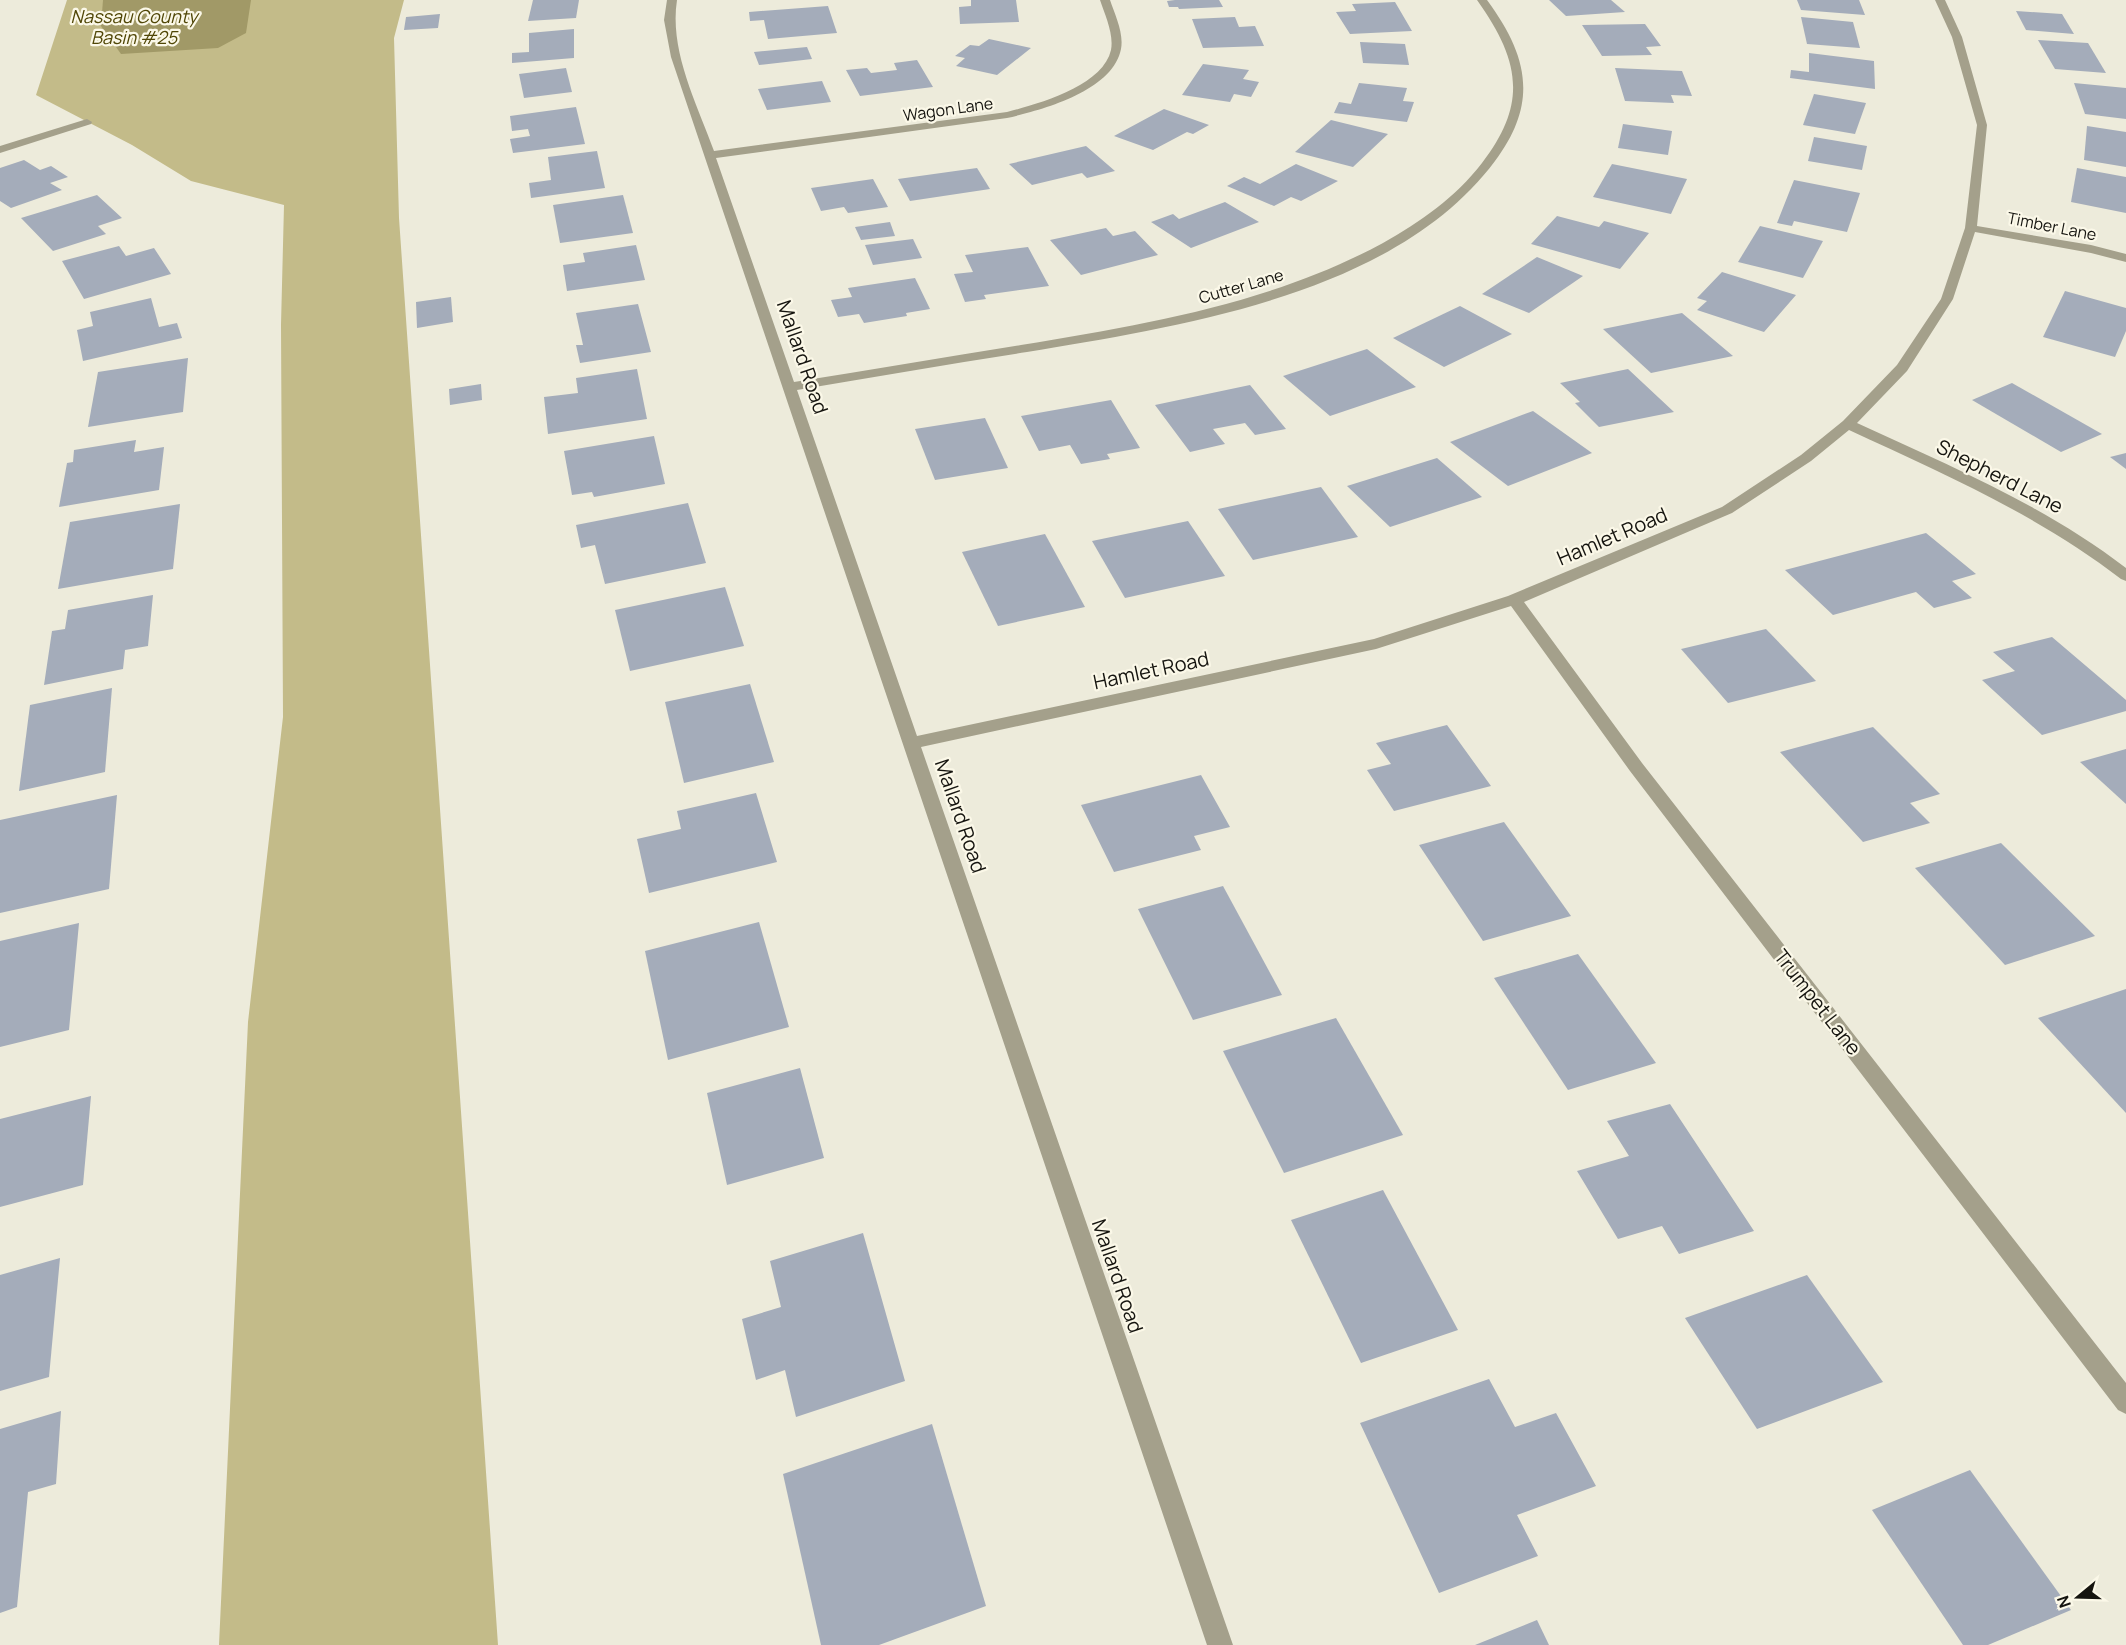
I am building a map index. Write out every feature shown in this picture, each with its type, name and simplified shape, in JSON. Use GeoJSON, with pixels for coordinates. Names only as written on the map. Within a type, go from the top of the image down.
{"type":"FeatureCollection","features":[{"type":"Feature","properties":{"kind":"street","name":"Mallard Road"},"geometry":{"type":"LineString","coordinates":[[672,0],[669,20],[676,57],[1220,1645]]}},
{"type":"Feature","properties":{"kind":"street","name":"Wagon Lane"},"geometry":{"type":"LineString","coordinates":[[710,155],[842,139],[1031,110],[1069,95],[1093,81],[1111,62],[1116,51],[1114,31],[1105,0]]}},
{"type":"Feature","properties":{"kind":"street","name":"Cutter Lane"},"geometry":{"type":"LineString","coordinates":[[789,387],[1156,326],[1248,303],[1319,279],[1406,236],[1463,192],[1487,168],[1509,133],[1520,87],[1515,57],[1498,22],[1482,0]]}},
{"type":"Feature","properties":{"kind":"street","name":"Hamlet Road"},"geometry":{"type":"LineString","coordinates":[[912,742],[1376,644],[1514,600],[1727,510],[1806,458],[1848,424],[1902,368],[1947,299],[1971,228],[1982,125],[1957,37],[1940,0]]}},
{"type":"Feature","properties":{"kind":"street"},"geometry":{"type":"LineString","coordinates":[[0,150],[87,122]]}},
{"type":"Feature","properties":{"kind":"street","name":"Timber Lane"},"geometry":{"type":"LineString","coordinates":[[1971,228],[2091,249],[2126,258]]}},
{"type":"Feature","properties":{"kind":"street","name":"Shepherd Lane"},"geometry":{"type":"LineString","coordinates":[[1848,424],[2024,507],[2105,559],[2126,576]]}},
{"type":"Feature","properties":{"kind":"street","name":"Trumpet Lane"},"geometry":{"type":"LineString","coordinates":[[1514,600],[1644,776],[2126,1402]]}},
{"type":"Feature","properties":{"kind":"shaded area"},"geometry":{"type":"Polygon","coordinates":[[[67,0],[404,0],[394,38],[399,218],[498,1645],[219,1645],[248,1022],[283,717],[281,325],[284,205],[191,181],[132,145],[36,95],[67,0]]]}},
{"type":"Feature","properties":{"kind":"water","name":"Nassau County Basin #25"},"geometry":{"type":"Polygon","coordinates":[[[103,0],[251,0],[246,33],[218,48],[121,54],[101,26],[103,0]]]}},
{"type":"Feature","properties":{"kind":"building"},"geometry":{"type":"Polygon","coordinates":[[[533,0],[579,0],[576,18],[528,21],[533,0]]]}},
{"type":"Feature","properties":{"kind":"building"},"geometry":{"type":"Polygon","coordinates":[[[971,0],[1016,0],[1019,22],[960,24],[959,7],[971,6],[971,0]]]}},
{"type":"Feature","properties":{"kind":"building"},"geometry":{"type":"Polygon","coordinates":[[[1219,0],[1223,7],[1179,9],[1169,7],[1167,1],[1219,0]]]}},
{"type":"Feature","properties":{"kind":"building"},"geometry":{"type":"Polygon","coordinates":[[[1549,0],[1611,0],[1625,12],[1566,16],[1549,0]]]}},
{"type":"Feature","properties":{"kind":"building"},"geometry":{"type":"Polygon","coordinates":[[[1797,0],[1859,0],[1865,15],[1801,10],[1797,0]]]}},
{"type":"Feature","properties":{"kind":"building"},"geometry":{"type":"Polygon","coordinates":[[[1395,2],[1412,31],[1350,34],[1336,12],[1356,11],[1352,4],[1395,2]]]}},
{"type":"Feature","properties":{"kind":"building"},"geometry":{"type":"Polygon","coordinates":[[[828,6],[837,33],[768,39],[764,20],[750,21],[749,12],[828,6]]]}},
{"type":"Feature","properties":{"kind":"building"},"geometry":{"type":"Polygon","coordinates":[[[2016,11],[2062,14],[2074,34],[2026,30],[2016,11]]]}},
{"type":"Feature","properties":{"kind":"building"},"geometry":{"type":"Polygon","coordinates":[[[440,14],[438,28],[404,30],[406,17],[440,14]]]}},
{"type":"Feature","properties":{"kind":"building"},"geometry":{"type":"Polygon","coordinates":[[[1235,17],[1239,27],[1255,26],[1264,46],[1203,48],[1192,19],[1235,17]]]}},
{"type":"Feature","properties":{"kind":"building"},"geometry":{"type":"Polygon","coordinates":[[[1801,17],[1853,22],[1860,48],[1807,44],[1801,17]]]}},
{"type":"Feature","properties":{"kind":"building"},"geometry":{"type":"Polygon","coordinates":[[[1645,24],[1661,46],[1646,47],[1652,55],[1602,56],[1582,25],[1645,24]]]}},
{"type":"Feature","properties":{"kind":"building"},"geometry":{"type":"Polygon","coordinates":[[[574,29],[574,58],[512,63],[512,53],[529,52],[529,33],[574,29]]]}},
{"type":"Feature","properties":{"kind":"building"},"geometry":{"type":"Polygon","coordinates":[[[989,39],[1031,48],[997,75],[956,66],[965,58],[955,56],[970,45],[979,46],[989,39]]]}},
{"type":"Feature","properties":{"kind":"building"},"geometry":{"type":"Polygon","coordinates":[[[2038,40],[2088,43],[2106,73],[2055,69],[2038,40]]]}},
{"type":"Feature","properties":{"kind":"building"},"geometry":{"type":"Polygon","coordinates":[[[1360,42],[1405,44],[1409,65],[1363,63],[1360,42]]]}},
{"type":"Feature","properties":{"kind":"building"},"geometry":{"type":"Polygon","coordinates":[[[807,47],[812,59],[759,65],[754,52],[807,47]]]}},
{"type":"Feature","properties":{"kind":"building"},"geometry":{"type":"Polygon","coordinates":[[[1809,53],[1874,61],[1875,89],[1790,78],[1791,70],[1809,72],[1809,53]]]}},
{"type":"Feature","properties":{"kind":"building"},"geometry":{"type":"Polygon","coordinates":[[[917,60],[933,87],[860,96],[846,70],[867,68],[871,73],[897,70],[894,63],[917,60]]]}},
{"type":"Feature","properties":{"kind":"building"},"geometry":{"type":"Polygon","coordinates":[[[1203,64],[1249,70],[1243,79],[1259,82],[1251,97],[1234,94],[1230,102],[1182,95],[1203,64]]]}},
{"type":"Feature","properties":{"kind":"building"},"geometry":{"type":"Polygon","coordinates":[[[566,68],[572,92],[524,98],[519,74],[566,68]]]}},
{"type":"Feature","properties":{"kind":"building"},"geometry":{"type":"Polygon","coordinates":[[[1615,68],[1682,71],[1692,96],[1671,95],[1674,103],[1625,101],[1615,68]]]}},
{"type":"Feature","properties":{"kind":"building"},"geometry":{"type":"Polygon","coordinates":[[[822,81],[831,102],[767,110],[758,89],[822,81]]]}},
{"type":"Feature","properties":{"kind":"building"},"geometry":{"type":"Polygon","coordinates":[[[1359,83],[1407,88],[1403,101],[1414,102],[1407,122],[1334,113],[1339,102],[1351,104],[1359,83]]]}},
{"type":"Feature","properties":{"kind":"building"},"geometry":{"type":"Polygon","coordinates":[[[2074,83],[2126,88],[2126,119],[2085,114],[2074,83]]]}},
{"type":"Feature","properties":{"kind":"building"},"geometry":{"type":"Polygon","coordinates":[[[1814,94],[1866,103],[1855,134],[1803,125],[1814,94]]]}},
{"type":"Feature","properties":{"kind":"building"},"geometry":{"type":"Polygon","coordinates":[[[576,107],[585,144],[513,153],[510,139],[530,136],[528,129],[512,131],[510,116],[576,107]]]}},
{"type":"Feature","properties":{"kind":"building"},"geometry":{"type":"Polygon","coordinates":[[[1164,109],[1209,125],[1193,134],[1187,132],[1153,150],[1114,136],[1164,109]]]}},
{"type":"Feature","properties":{"kind":"building"},"geometry":{"type":"Polygon","coordinates":[[[1331,120],[1388,134],[1353,167],[1295,152],[1331,120]]]}},
{"type":"Feature","properties":{"kind":"building"},"geometry":{"type":"Polygon","coordinates":[[[1623,124],[1672,131],[1668,155],[1618,148],[1623,124]]]}},
{"type":"Feature","properties":{"kind":"building"},"geometry":{"type":"Polygon","coordinates":[[[2087,126],[2126,132],[2126,167],[2084,160],[2087,126]]]}},
{"type":"Feature","properties":{"kind":"building"},"geometry":{"type":"Polygon","coordinates":[[[1814,137],[1867,146],[1862,170],[1808,161],[1814,137]]]}},
{"type":"Feature","properties":{"kind":"building"},"geometry":{"type":"Polygon","coordinates":[[[1086,146],[1115,171],[1087,178],[1082,173],[1032,185],[1009,164],[1086,146]]]}},
{"type":"Feature","properties":{"kind":"building"},"geometry":{"type":"Polygon","coordinates":[[[597,151],[605,188],[531,198],[529,183],[551,180],[548,157],[597,151]]]}},
{"type":"Feature","properties":{"kind":"building"},"geometry":{"type":"Polygon","coordinates":[[[24,160],[40,170],[51,166],[68,177],[50,183],[62,190],[11,208],[0,201],[0,168],[24,160]]]}},
{"type":"Feature","properties":{"kind":"building"},"geometry":{"type":"Polygon","coordinates":[[[1296,164],[1338,181],[1301,201],[1291,197],[1274,206],[1227,186],[1244,177],[1260,184],[1296,164]]]}},
{"type":"Feature","properties":{"kind":"building"},"geometry":{"type":"Polygon","coordinates":[[[1612,164],[1687,179],[1671,214],[1593,197],[1612,164]]]}},
{"type":"Feature","properties":{"kind":"building"},"geometry":{"type":"Polygon","coordinates":[[[977,168],[990,189],[910,201],[898,179],[977,168]]]}},
{"type":"Feature","properties":{"kind":"building"},"geometry":{"type":"Polygon","coordinates":[[[2077,168],[2126,177],[2126,213],[2071,202],[2077,168]]]}},
{"type":"Feature","properties":{"kind":"building"},"geometry":{"type":"Polygon","coordinates":[[[873,179],[888,207],[848,213],[844,207],[821,211],[811,188],[873,179]]]}},
{"type":"Feature","properties":{"kind":"building"},"geometry":{"type":"Polygon","coordinates":[[[1794,180],[1860,193],[1847,232],[1794,221],[1792,226],[1777,223],[1794,180]]]}},
{"type":"Feature","properties":{"kind":"building"},"geometry":{"type":"Polygon","coordinates":[[[97,195],[122,218],[98,226],[106,234],[53,251],[21,218],[97,195]]]}},
{"type":"Feature","properties":{"kind":"building"},"geometry":{"type":"Polygon","coordinates":[[[623,195],[633,233],[560,243],[553,205],[623,195]]]}},
{"type":"Feature","properties":{"kind":"building"},"geometry":{"type":"Polygon","coordinates":[[[1225,202],[1259,222],[1191,248],[1151,222],[1173,214],[1179,219],[1225,202]]]}},
{"type":"Feature","properties":{"kind":"building"},"geometry":{"type":"Polygon","coordinates":[[[1557,216],[1599,227],[1604,221],[1649,233],[1620,269],[1531,244],[1557,216]]]}},
{"type":"Feature","properties":{"kind":"building"},"geometry":{"type":"Polygon","coordinates":[[[890,222],[895,236],[861,240],[855,227],[890,222]]]}},
{"type":"Feature","properties":{"kind":"building"},"geometry":{"type":"Polygon","coordinates":[[[1760,226],[1823,241],[1803,278],[1738,262],[1760,226]]]}},
{"type":"Feature","properties":{"kind":"building"},"geometry":{"type":"Polygon","coordinates":[[[1106,228],[1113,236],[1135,231],[1158,255],[1081,275],[1050,240],[1106,228]]]}},
{"type":"Feature","properties":{"kind":"building"},"geometry":{"type":"Polygon","coordinates":[[[913,239],[922,258],[873,265],[865,245],[913,239]]]}},
{"type":"Feature","properties":{"kind":"building"},"geometry":{"type":"Polygon","coordinates":[[[636,245],[645,280],[567,291],[563,265],[585,262],[583,253],[636,245]]]}},
{"type":"Feature","properties":{"kind":"building"},"geometry":{"type":"Polygon","coordinates":[[[119,246],[126,256],[154,248],[171,274],[84,299],[62,261],[119,246]]]}},
{"type":"Feature","properties":{"kind":"building"},"geometry":{"type":"Polygon","coordinates":[[[1028,247],[1049,286],[984,295],[986,299],[965,302],[954,274],[973,272],[965,255],[1028,247]]]}},
{"type":"Feature","properties":{"kind":"building"},"geometry":{"type":"Polygon","coordinates":[[[1537,257],[1583,276],[1529,313],[1482,294],[1537,257]]]}},
{"type":"Feature","properties":{"kind":"building"},"geometry":{"type":"Polygon","coordinates":[[[1722,272],[1796,295],[1764,332],[1697,310],[1707,301],[1697,298],[1722,272]]]}},
{"type":"Feature","properties":{"kind":"building"},"geometry":{"type":"Polygon","coordinates":[[[915,278],[930,309],[906,313],[907,316],[864,323],[859,314],[838,317],[831,300],[852,297],[848,288],[915,278]]]}},
{"type":"Feature","properties":{"kind":"building"},"geometry":{"type":"Polygon","coordinates":[[[2065,291],[2126,308],[2126,331],[2115,357],[2043,337],[2065,291]]]}},
{"type":"Feature","properties":{"kind":"building"},"geometry":{"type":"Polygon","coordinates":[[[451,297],[453,322],[417,328],[416,302],[451,297]]]}},
{"type":"Feature","properties":{"kind":"building"},"geometry":{"type":"Polygon","coordinates":[[[151,298],[159,327],[177,323],[182,338],[83,361],[77,330],[93,326],[90,312],[151,298]]]}},
{"type":"Feature","properties":{"kind":"building"},"geometry":{"type":"Polygon","coordinates":[[[638,304],[651,352],[580,363],[576,345],[583,345],[576,313],[638,304]]]}},
{"type":"Feature","properties":{"kind":"building"},"geometry":{"type":"Polygon","coordinates":[[[1460,306],[1512,334],[1444,367],[1393,338],[1460,306]]]}},
{"type":"Feature","properties":{"kind":"building"},"geometry":{"type":"Polygon","coordinates":[[[1682,313],[1733,356],[1651,373],[1603,329],[1682,313]]]}},
{"type":"Feature","properties":{"kind":"building"},"geometry":{"type":"Polygon","coordinates":[[[1367,349],[1416,387],[1330,416],[1283,376],[1367,349]]]}},
{"type":"Feature","properties":{"kind":"building"},"geometry":{"type":"Polygon","coordinates":[[[188,358],[183,412],[88,427],[98,372],[188,358]]]}},
{"type":"Feature","properties":{"kind":"building"},"geometry":{"type":"Polygon","coordinates":[[[637,369],[647,419],[548,434],[544,397],[578,393],[576,378],[637,369]]]}},
{"type":"Feature","properties":{"kind":"building"},"geometry":{"type":"Polygon","coordinates":[[[1628,369],[1674,412],[1599,427],[1575,403],[1580,402],[1560,383],[1628,369]]]}},
{"type":"Feature","properties":{"kind":"building"},"geometry":{"type":"Polygon","coordinates":[[[2012,383],[2102,434],[2061,452],[1972,400],[2012,383]]]}},
{"type":"Feature","properties":{"kind":"building"},"geometry":{"type":"Polygon","coordinates":[[[481,384],[482,400],[450,405],[449,389],[481,384]]]}},
{"type":"Feature","properties":{"kind":"building"},"geometry":{"type":"Polygon","coordinates":[[[1250,385],[1286,429],[1255,435],[1245,423],[1213,429],[1225,444],[1190,452],[1155,405],[1250,385]]]}},
{"type":"Feature","properties":{"kind":"building"},"geometry":{"type":"Polygon","coordinates":[[[1111,400],[1140,448],[1107,454],[1110,459],[1081,464],[1070,445],[1039,451],[1021,416],[1111,400]]]}},
{"type":"Feature","properties":{"kind":"building"},"geometry":{"type":"Polygon","coordinates":[[[1533,411],[1592,453],[1508,486],[1450,442],[1533,411]]]}},
{"type":"Feature","properties":{"kind":"building"},"geometry":{"type":"Polygon","coordinates":[[[985,418],[1008,468],[935,480],[915,429],[985,418]]]}},
{"type":"Feature","properties":{"kind":"building"},"geometry":{"type":"Polygon","coordinates":[[[654,436],[665,484],[594,497],[592,492],[572,495],[564,451],[654,436]]]}},
{"type":"Feature","properties":{"kind":"building"},"geometry":{"type":"Polygon","coordinates":[[[136,440],[134,452],[164,447],[159,490],[59,507],[67,463],[73,462],[74,450],[136,440]]]}},
{"type":"Feature","properties":{"kind":"building"},"geometry":{"type":"Polygon","coordinates":[[[2126,453],[2126,469],[2110,457],[2126,453]]]}},
{"type":"Feature","properties":{"kind":"building"},"geometry":{"type":"Polygon","coordinates":[[[1437,458],[1482,497],[1390,527],[1347,486],[1437,458]]]}},
{"type":"Feature","properties":{"kind":"building"},"geometry":{"type":"Polygon","coordinates":[[[1321,487],[1358,537],[1253,560],[1218,509],[1321,487]]]}},
{"type":"Feature","properties":{"kind":"building"},"geometry":{"type":"Polygon","coordinates":[[[688,503],[706,563],[605,584],[595,545],[581,548],[576,525],[688,503]]]}},
{"type":"Feature","properties":{"kind":"building"},"geometry":{"type":"Polygon","coordinates":[[[180,504],[173,569],[58,589],[70,522],[180,504]]]}},
{"type":"Feature","properties":{"kind":"building"},"geometry":{"type":"Polygon","coordinates":[[[1188,521],[1225,576],[1125,598],[1092,541],[1188,521]]]}},
{"type":"Feature","properties":{"kind":"building"},"geometry":{"type":"Polygon","coordinates":[[[1926,533],[1976,574],[1952,581],[1972,598],[1934,608],[1916,592],[1833,615],[1785,570],[1926,533]]]}},
{"type":"Feature","properties":{"kind":"building"},"geometry":{"type":"Polygon","coordinates":[[[1045,534],[1085,607],[998,626],[962,552],[1045,534]]]}},
{"type":"Feature","properties":{"kind":"building"},"geometry":{"type":"Polygon","coordinates":[[[725,587],[744,646],[630,671],[615,610],[725,587]]]}},
{"type":"Feature","properties":{"kind":"building"},"geometry":{"type":"Polygon","coordinates":[[[153,595],[148,646],[125,650],[123,669],[44,685],[52,631],[65,629],[68,610],[153,595]]]}},
{"type":"Feature","properties":{"kind":"building"},"geometry":{"type":"Polygon","coordinates":[[[1766,629],[1816,681],[1728,703],[1681,649],[1766,629]]]}},
{"type":"Feature","properties":{"kind":"building"},"geometry":{"type":"Polygon","coordinates":[[[2052,637],[2126,700],[2126,711],[2042,735],[1982,680],[2015,671],[1993,652],[2052,637]]]}},
{"type":"Feature","properties":{"kind":"building"},"geometry":{"type":"Polygon","coordinates":[[[750,684],[774,762],[684,783],[665,702],[750,684]]]}},
{"type":"Feature","properties":{"kind":"building"},"geometry":{"type":"Polygon","coordinates":[[[112,688],[105,772],[19,791],[30,705],[112,688]]]}},
{"type":"Feature","properties":{"kind":"building"},"geometry":{"type":"Polygon","coordinates":[[[1447,725],[1491,786],[1394,811],[1367,770],[1391,764],[1376,743],[1447,725]]]}},
{"type":"Feature","properties":{"kind":"building"},"geometry":{"type":"Polygon","coordinates":[[[1873,727],[1940,794],[1910,803],[1930,823],[1863,842],[1780,752],[1873,727]]]}},
{"type":"Feature","properties":{"kind":"building"},"geometry":{"type":"Polygon","coordinates":[[[2126,749],[2126,804],[2080,762],[2126,749]]]}},
{"type":"Feature","properties":{"kind":"building"},"geometry":{"type":"Polygon","coordinates":[[[1201,775],[1230,827],[1194,836],[1201,850],[1114,872],[1081,805],[1201,775]]]}},
{"type":"Feature","properties":{"kind":"building"},"geometry":{"type":"Polygon","coordinates":[[[756,793],[777,862],[649,893],[637,839],[681,829],[677,811],[756,793]]]}},
{"type":"Feature","properties":{"kind":"building"},"geometry":{"type":"Polygon","coordinates":[[[117,795],[109,889],[0,913],[0,820],[117,795]]]}},
{"type":"Feature","properties":{"kind":"building"},"geometry":{"type":"Polygon","coordinates":[[[1504,822],[1571,916],[1483,941],[1419,845],[1504,822]]]}},
{"type":"Feature","properties":{"kind":"building"},"geometry":{"type":"Polygon","coordinates":[[[2001,843],[2095,936],[2005,965],[1915,868],[2001,843]]]}},
{"type":"Feature","properties":{"kind":"building"},"geometry":{"type":"Polygon","coordinates":[[[1223,886],[1282,995],[1193,1020],[1138,909],[1223,886]]]}},
{"type":"Feature","properties":{"kind":"building"},"geometry":{"type":"Polygon","coordinates":[[[759,922],[789,1027],[668,1060],[645,951],[759,922]]]}},
{"type":"Feature","properties":{"kind":"building"},"geometry":{"type":"Polygon","coordinates":[[[79,923],[69,1030],[0,1047],[0,941],[79,923]]]}},
{"type":"Feature","properties":{"kind":"building"},"geometry":{"type":"Polygon","coordinates":[[[1578,954],[1656,1063],[1568,1090],[1494,978],[1578,954]]]}},
{"type":"Feature","properties":{"kind":"building"},"geometry":{"type":"Polygon","coordinates":[[[2126,989],[2126,1113],[2038,1018],[2126,989]]]}},
{"type":"Feature","properties":{"kind":"building"},"geometry":{"type":"Polygon","coordinates":[[[1336,1018],[1403,1135],[1284,1173],[1223,1051],[1336,1018]]]}},
{"type":"Feature","properties":{"kind":"building"},"geometry":{"type":"Polygon","coordinates":[[[800,1068],[824,1158],[727,1185],[707,1093],[800,1068]]]}},
{"type":"Feature","properties":{"kind":"building"},"geometry":{"type":"Polygon","coordinates":[[[91,1096],[83,1185],[0,1207],[0,1119],[91,1096]]]}},
{"type":"Feature","properties":{"kind":"building"},"geometry":{"type":"Polygon","coordinates":[[[1670,1104],[1754,1231],[1679,1254],[1662,1226],[1618,1239],[1577,1171],[1629,1156],[1607,1121],[1670,1104]]]}},
{"type":"Feature","properties":{"kind":"building"},"geometry":{"type":"Polygon","coordinates":[[[1383,1190],[1458,1330],[1361,1363],[1291,1220],[1383,1190]]]}},
{"type":"Feature","properties":{"kind":"building"},"geometry":{"type":"Polygon","coordinates":[[[863,1233],[905,1381],[796,1417],[785,1370],[756,1380],[742,1319],[781,1307],[770,1261],[863,1233]]]}},
{"type":"Feature","properties":{"kind":"building"},"geometry":{"type":"Polygon","coordinates":[[[60,1258],[49,1377],[0,1391],[0,1275],[60,1258]]]}},
{"type":"Feature","properties":{"kind":"building"},"geometry":{"type":"Polygon","coordinates":[[[1807,1275],[1883,1382],[1757,1429],[1685,1318],[1807,1275]]]}},
{"type":"Feature","properties":{"kind":"building"},"geometry":{"type":"Polygon","coordinates":[[[1489,1379],[1515,1427],[1556,1413],[1596,1486],[1517,1515],[1538,1556],[1439,1593],[1360,1423],[1489,1379]]]}},
{"type":"Feature","properties":{"kind":"building"},"geometry":{"type":"Polygon","coordinates":[[[61,1411],[56,1484],[28,1492],[17,1607],[0,1613],[0,1429],[61,1411]]]}},
{"type":"Feature","properties":{"kind":"building"},"geometry":{"type":"Polygon","coordinates":[[[932,1424],[986,1606],[879,1645],[821,1645],[783,1474],[932,1424]]]}},
{"type":"Feature","properties":{"kind":"building"},"geometry":{"type":"Polygon","coordinates":[[[1970,1470],[2071,1610],[1988,1645],[1963,1645],[1872,1510],[1970,1470]]]}},
{"type":"Feature","properties":{"kind":"building"},"geometry":{"type":"Polygon","coordinates":[[[1537,1620],[1549,1645],[1475,1645],[1537,1620]]]}}]}
